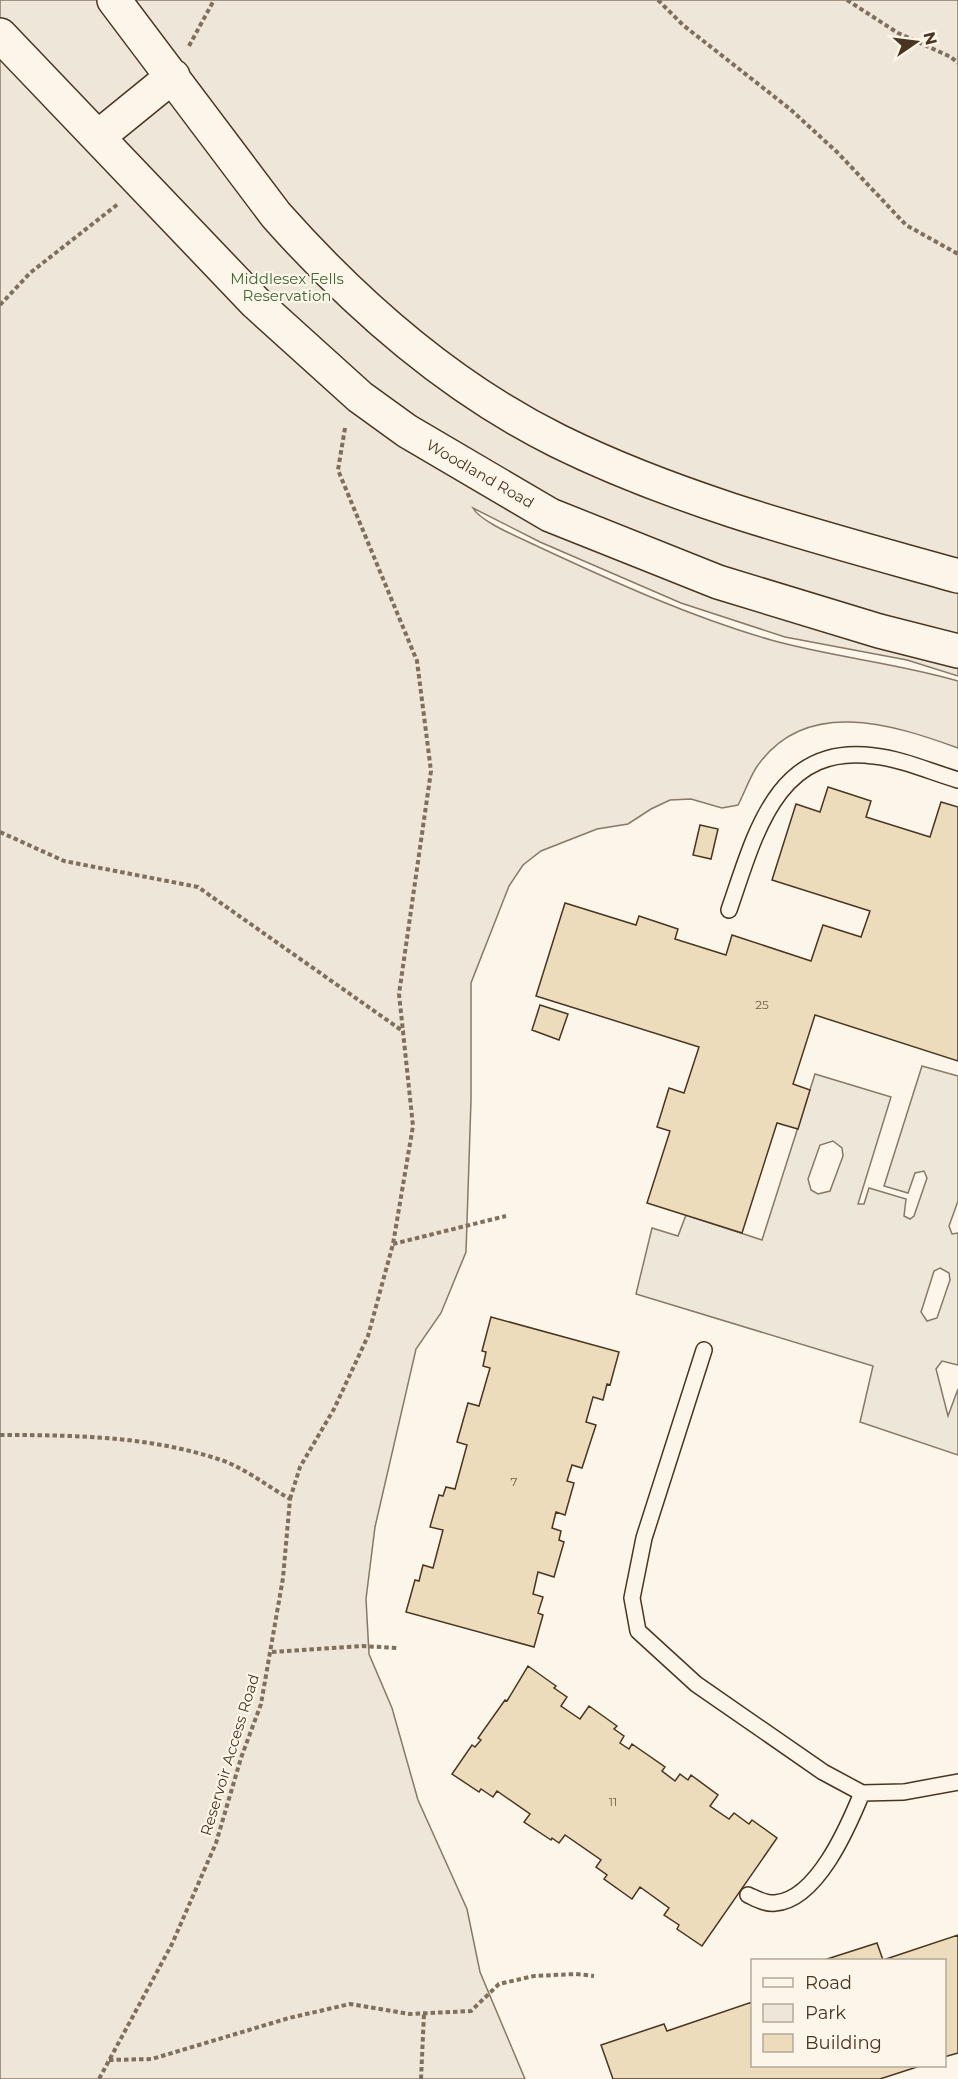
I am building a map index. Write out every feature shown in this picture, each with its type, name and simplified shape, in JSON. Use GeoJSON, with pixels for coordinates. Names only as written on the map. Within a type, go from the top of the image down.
{"type":"FeatureCollection","features":[{"type":"Feature","properties":{"kind":"main road"},"geometry":{"type":"LineString","coordinates":[[114,0],[276,215],[316,259],[400,337],[474,392],[556,440],[679,493],[958,576]]}},
{"type":"Feature","properties":{"kind":"main road","name":"Woodland Road"},"geometry":{"type":"LineString","coordinates":[[0,34],[256,303],[360,397],[407,431],[540,509],[718,582],[879,631],[958,651]]}},
{"type":"Feature","properties":{"kind":"main road"},"geometry":{"type":"LineString","coordinates":[[98,137],[172,76]]}},
{"type":"Feature","properties":{"kind":"lane"},"geometry":{"type":"LineString","coordinates":[[729,910],[763,816],[777,794],[806,770],[827,759],[850,755],[873,755],[958,780]]}},
{"type":"Feature","properties":{"kind":"lane"},"geometry":{"type":"LineString","coordinates":[[704,1350],[644,1538],[632,1598],[638,1632],[696,1684],[823,1772],[862,1793],[904,1792],[958,1782]]}},
{"type":"Feature","properties":{"kind":"lane"},"geometry":{"type":"LineString","coordinates":[[748,1895],[763,1902],[777,1903],[798,1895],[814,1881],[844,1834],[862,1793]]}},
{"type":"Feature","properties":{"kind":"path"},"geometry":{"type":"LineString","coordinates":[[172,76],[214,0]]}},
{"type":"Feature","properties":{"kind":"path"},"geometry":{"type":"LineString","coordinates":[[658,0],[683,25],[790,109],[838,153],[906,225],[958,254]]}},
{"type":"Feature","properties":{"kind":"path"},"geometry":{"type":"LineString","coordinates":[[847,0],[898,33],[951,57],[958,63]]}},
{"type":"Feature","properties":{"kind":"path"},"geometry":{"type":"LineString","coordinates":[[0,305],[30,273],[143,184]]}},
{"type":"Feature","properties":{"kind":"path","name":"Reservoir Access Road"},"geometry":{"type":"LineString","coordinates":[[99,2079],[142,2004],[172,1944],[216,1843],[241,1758],[261,1704],[272,1652],[283,1578],[290,1499],[300,1467],[334,1408],[368,1336],[393,1244],[413,1126],[399,994],[431,771],[417,661],[338,470],[346,424]]}},
{"type":"Feature","properties":{"kind":"path"},"geometry":{"type":"LineString","coordinates":[[0,832],[64,861],[198,887],[404,1032]]}},
{"type":"Feature","properties":{"kind":"path"},"geometry":{"type":"LineString","coordinates":[[393,1244],[506,1216]]}},
{"type":"Feature","properties":{"kind":"path"},"geometry":{"type":"LineString","coordinates":[[0,1435],[81,1435],[162,1445],[220,1459],[290,1499]]}},
{"type":"Feature","properties":{"kind":"path"},"geometry":{"type":"LineString","coordinates":[[272,1652],[362,1646],[397,1648]]}},
{"type":"Feature","properties":{"kind":"path"},"geometry":{"type":"LineString","coordinates":[[109,2060],[152,2059],[289,2018],[350,2004],[410,2014],[471,2011],[500,1984],[534,1976],[576,1974],[594,1976]]}},
{"type":"Feature","properties":{"kind":"path"},"geometry":{"type":"LineString","coordinates":[[421,2079],[424,2013]]}},
{"type":"Feature","properties":{"kind":"green space","name":"Middlesex Fells Reservation"},"geometry":{"type":"Polygon","coordinates":[[[0,0],[958,0],[958,676],[907,660],[785,637],[681,603],[540,542],[473,508],[484,519],[513,535],[624,586],[712,621],[794,646],[912,669],[958,681],[958,748],[878,725],[850,722],[824,724],[799,731],[776,745],[756,768],[738,805],[722,808],[691,799],[670,800],[628,824],[597,829],[541,851],[523,865],[509,886],[471,983],[471,1100],[466,1252],[441,1313],[416,1349],[375,1527],[366,1599],[369,1654],[392,1708],[418,1800],[467,1909],[480,1972],[525,2079],[0,2079],[0,0]]]}},
{"type":"Feature","properties":{"kind":"shaded area"},"geometry":{"type":"Polygon","coordinates":[[[922,1066],[958,1076],[958,1201],[949,1226],[952,1234],[958,1233],[958,1365],[942,1361],[936,1369],[948,1416],[958,1389],[958,1455],[860,1422],[873,1366],[636,1294],[652,1228],[678,1236],[686,1215],[762,1240],[815,1074],[891,1097],[858,1204],[864,1204],[869,1188],[906,1199],[904,1216],[910,1219],[914,1216],[927,1178],[924,1171],[915,1173],[908,1193],[884,1186],[922,1066]],[[833,1141],[820,1145],[808,1179],[811,1190],[818,1194],[830,1191],[843,1156],[842,1148],[833,1141]],[[940,1268],[934,1271],[921,1312],[927,1321],[937,1318],[950,1280],[949,1273],[940,1268]]]}},
{"type":"Feature","properties":{"kind":"building"},"geometry":{"type":"Polygon","coordinates":[[[828,787],[871,801],[866,817],[930,837],[941,802],[958,807],[958,1061],[815,1015],[793,1084],[810,1090],[798,1129],[777,1123],[742,1233],[647,1203],[670,1131],[657,1127],[669,1088],[684,1093],[699,1047],[536,996],[565,903],[636,925],[639,916],[678,929],[675,939],[726,955],[732,935],[811,961],[823,925],[861,937],[870,911],[772,880],[796,804],[820,812],[828,787]]]}},
{"type":"Feature","properties":{"kind":"building"},"geometry":{"type":"Polygon","coordinates":[[[700,825],[718,829],[711,859],[693,855],[700,825]]]}},
{"type":"Feature","properties":{"kind":"building"},"geometry":{"type":"Polygon","coordinates":[[[540,1005],[568,1014],[559,1040],[532,1030],[540,1005]]]}},
{"type":"Feature","properties":{"kind":"building"},"geometry":{"type":"Polygon","coordinates":[[[491,1317],[619,1352],[610,1385],[607,1384],[603,1400],[593,1397],[586,1422],[596,1425],[582,1468],[572,1465],[567,1481],[574,1483],[565,1515],[556,1512],[552,1528],[561,1531],[559,1540],[564,1542],[554,1577],[538,1572],[533,1594],[543,1597],[538,1613],[543,1615],[534,1647],[406,1612],[415,1580],[419,1581],[423,1565],[433,1568],[443,1530],[430,1527],[439,1495],[443,1496],[446,1487],[455,1489],[467,1445],[457,1442],[468,1403],[479,1406],[490,1368],[483,1366],[486,1352],[482,1351],[491,1317]]]}},
{"type":"Feature","properties":{"kind":"building"},"geometry":{"type":"Polygon","coordinates":[[[528,1666],[567,1697],[561,1706],[580,1719],[589,1706],[617,1726],[614,1729],[624,1736],[620,1743],[629,1749],[632,1744],[665,1767],[662,1771],[675,1781],[680,1774],[688,1780],[691,1775],[718,1795],[710,1806],[729,1819],[734,1813],[749,1824],[752,1820],[777,1838],[702,1946],[677,1929],[679,1925],[664,1915],[669,1908],[640,1887],[632,1899],[604,1879],[607,1875],[596,1867],[601,1860],[565,1835],[559,1843],[552,1838],[551,1840],[524,1822],[530,1814],[497,1791],[493,1797],[481,1789],[479,1792],[452,1774],[472,1745],[475,1747],[481,1740],[478,1738],[505,1700],[507,1701],[528,1666]]]}},
{"type":"Feature","properties":{"kind":"building"},"geometry":{"type":"Polygon","coordinates":[[[958,1935],[958,2053],[946,2056],[946,1959],[886,1959],[958,1935]]]}},
{"type":"Feature","properties":{"kind":"building"},"geometry":{"type":"Polygon","coordinates":[[[877,1943],[883,1959],[827,1959],[877,1943]]]}},
{"type":"Feature","properties":{"kind":"building"},"geometry":{"type":"Polygon","coordinates":[[[751,2002],[751,2067],[917,2067],[880,2079],[613,2079],[601,2045],[664,2024],[667,2031],[751,2002]]]}}]}
